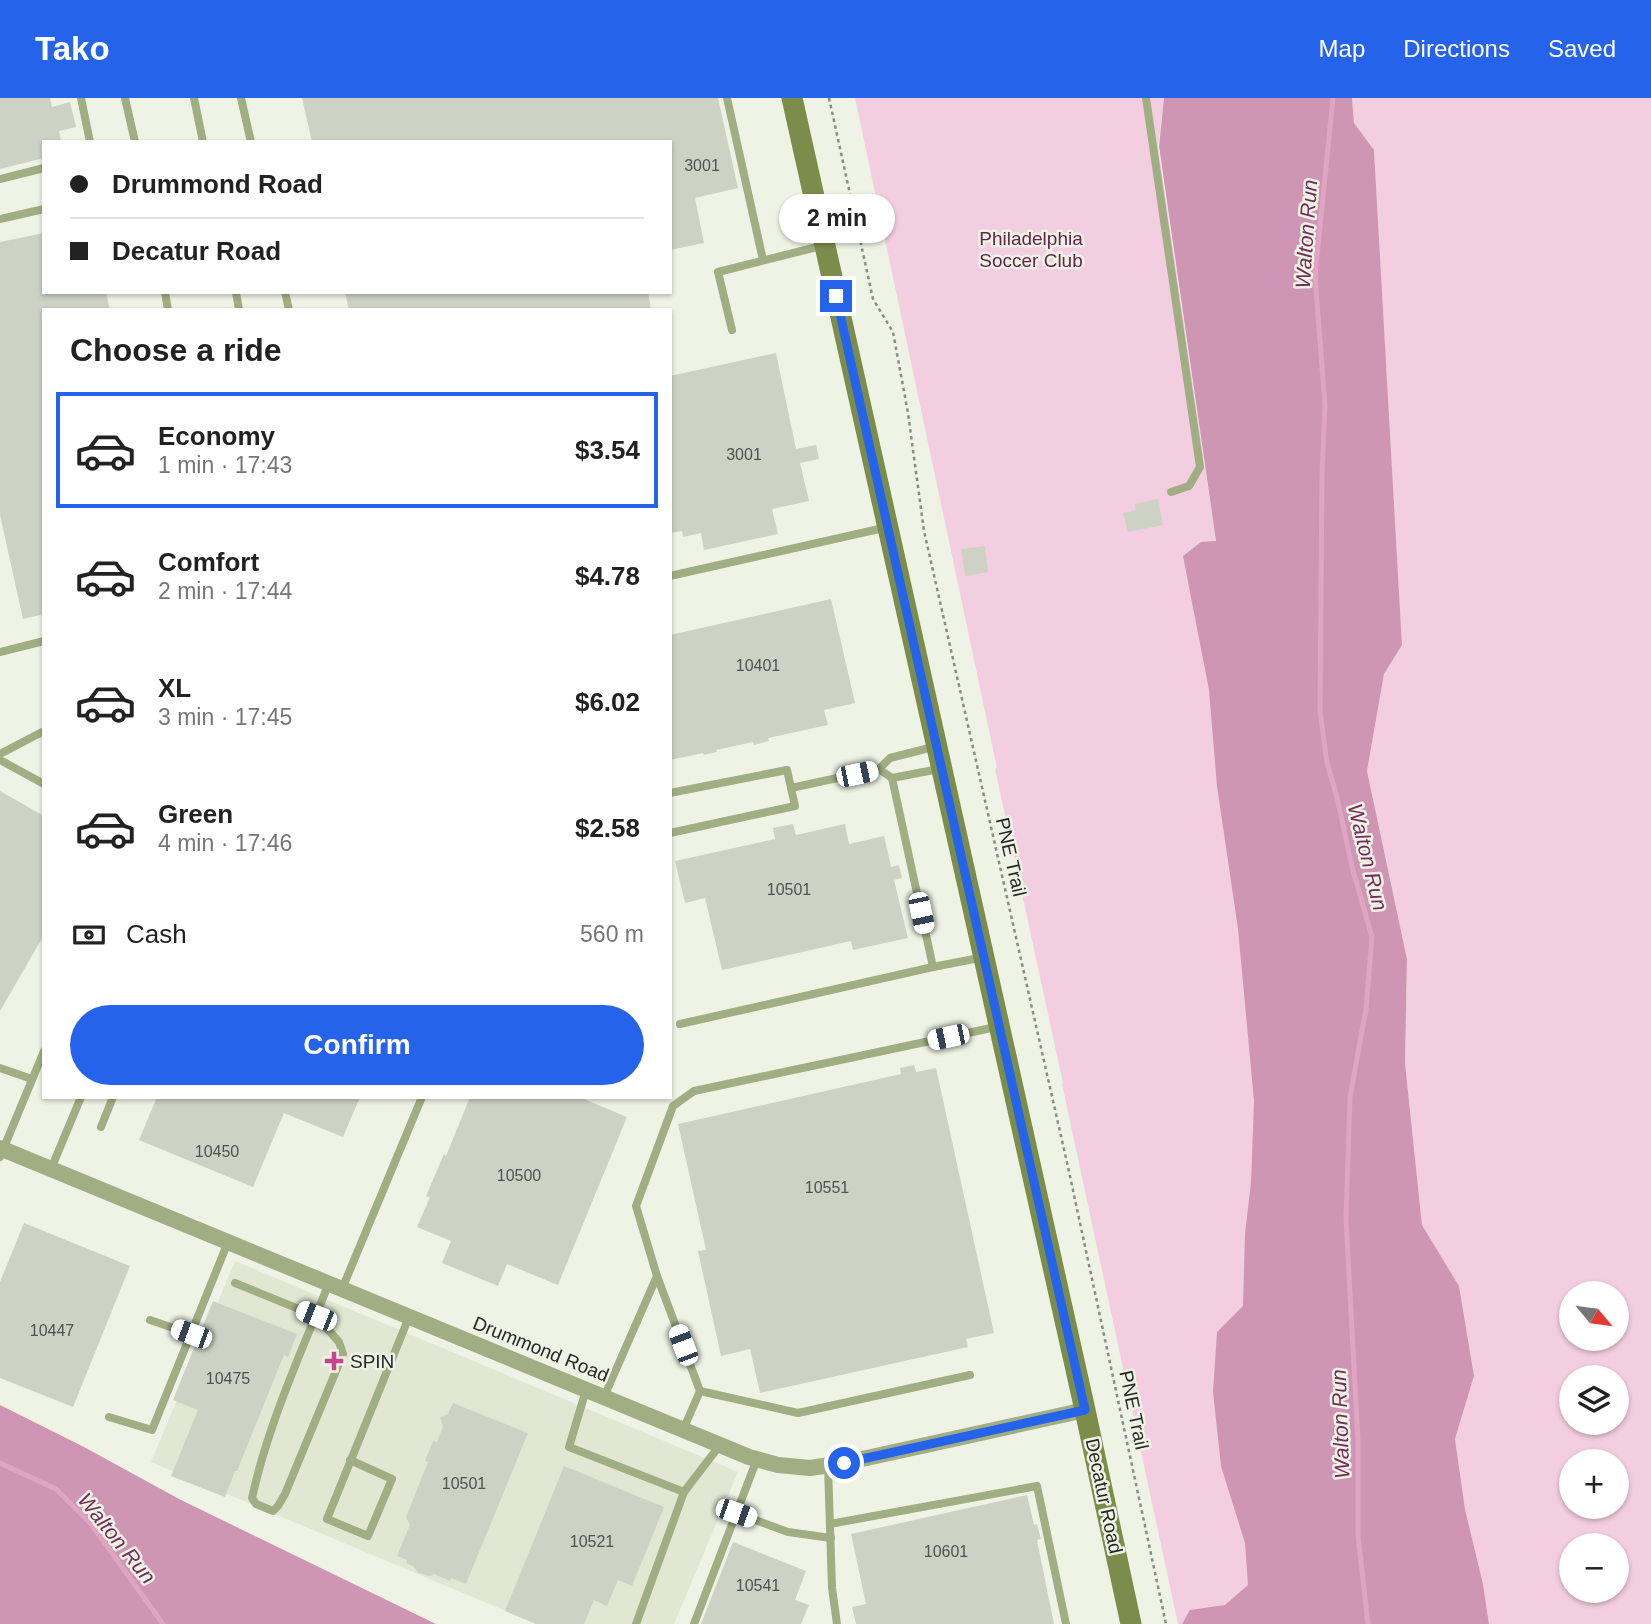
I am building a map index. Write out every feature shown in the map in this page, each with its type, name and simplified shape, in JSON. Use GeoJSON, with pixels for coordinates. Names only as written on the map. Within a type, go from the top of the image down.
{"type":"FeatureCollection","features":[{"type":"Feature","properties":{"kind":"street","name":"Decatur Road"},"geometry":{"type":"LineString","coordinates":[[792,98],[1131,1624]]}},
{"type":"Feature","properties":{"kind":"street","name":"Drummond Road"},"geometry":{"type":"LineString","coordinates":[[1,1151],[51,1169],[720,1445],[778,1465],[810,1468],[828,1466],[1085,1410]]}},
{"type":"Feature","properties":{"kind":"lane"},"geometry":{"type":"LineString","coordinates":[[81,98],[90,140]]}},
{"type":"Feature","properties":{"kind":"lane"},"geometry":{"type":"LineString","coordinates":[[125,98],[135,140]]}},
{"type":"Feature","properties":{"kind":"lane"},"geometry":{"type":"LineString","coordinates":[[194,98],[203,140]]}},
{"type":"Feature","properties":{"kind":"lane"},"geometry":{"type":"LineString","coordinates":[[241,98],[251,140]]}},
{"type":"Feature","properties":{"kind":"lane"},"geometry":{"type":"LineString","coordinates":[[727,98],[763,260]]}},
{"type":"Feature","properties":{"kind":"lane"},"geometry":{"type":"LineString","coordinates":[[1146,98],[1200,467],[1189,486],[1171,492]]}},
{"type":"Feature","properties":{"kind":"lane"},"geometry":{"type":"LineString","coordinates":[[0,179],[42,168]]}},
{"type":"Feature","properties":{"kind":"lane"},"geometry":{"type":"LineString","coordinates":[[0,219],[42,209]]}},
{"type":"Feature","properties":{"kind":"lane"},"geometry":{"type":"LineString","coordinates":[[732,330],[718,272],[825,245]]}},
{"type":"Feature","properties":{"kind":"lane"},"geometry":{"type":"LineString","coordinates":[[672,576],[888,527]]}},
{"type":"Feature","properties":{"kind":"lane"},"geometry":{"type":"LineString","coordinates":[[0,652],[42,642]]}},
{"type":"Feature","properties":{"kind":"lane"},"geometry":{"type":"LineString","coordinates":[[0,754],[42,733]]}},
{"type":"Feature","properties":{"kind":"lane"},"geometry":{"type":"LineString","coordinates":[[791,788],[879,769],[890,758],[937,746]]}},
{"type":"Feature","properties":{"kind":"lane"},"geometry":{"type":"LineString","coordinates":[[0,760],[42,783]]}},
{"type":"Feature","properties":{"kind":"lane"},"geometry":{"type":"LineString","coordinates":[[879,769],[892,778],[933,967]]}},
{"type":"Feature","properties":{"kind":"lane"},"geometry":{"type":"LineString","coordinates":[[892,778],[942,769]]}},
{"type":"Feature","properties":{"kind":"lane"},"geometry":{"type":"LineString","coordinates":[[672,793],[787,770],[795,806],[672,832]]}},
{"type":"Feature","properties":{"kind":"lane"},"geometry":{"type":"LineString","coordinates":[[680,1024],[984,957]]}},
{"type":"Feature","properties":{"kind":"lane"},"geometry":{"type":"LineString","coordinates":[[683,1430],[700,1391],[657,1276],[636,1206],[673,1106],[694,1091],[999,1026]]}},
{"type":"Feature","properties":{"kind":"lane"},"geometry":{"type":"LineString","coordinates":[[1,1151],[42,1056]]}},
{"type":"Feature","properties":{"kind":"lane"},"geometry":{"type":"LineString","coordinates":[[0,1068],[32,1079]]}},
{"type":"Feature","properties":{"kind":"lane"},"geometry":{"type":"LineString","coordinates":[[51,1169],[80,1099]]}},
{"type":"Feature","properties":{"kind":"lane"},"geometry":{"type":"LineString","coordinates":[[101,1127],[112,1099]]}},
{"type":"Feature","properties":{"kind":"lane"},"geometry":{"type":"LineString","coordinates":[[235,1283],[316,1316],[339,1342],[343,1354],[285,1494],[272,1511],[257,1504],[253,1498],[257,1477],[279,1411],[316,1316],[335,1286],[421,1099]]}},
{"type":"Feature","properties":{"kind":"lane"},"geometry":{"type":"LineString","coordinates":[[109,1417],[152,1430],[228,1242]]}},
{"type":"Feature","properties":{"kind":"lane"},"geometry":{"type":"LineString","coordinates":[[604,1397],[657,1276]]}},
{"type":"Feature","properties":{"kind":"lane"},"geometry":{"type":"LineString","coordinates":[[350,1460],[392,1479],[368,1536],[327,1519],[350,1460],[409,1317]]}},
{"type":"Feature","properties":{"kind":"lane"},"geometry":{"type":"LineString","coordinates":[[150,1320],[191,1334]]}},
{"type":"Feature","properties":{"kind":"lane"},"geometry":{"type":"LineString","coordinates":[[700,1391],[798,1413],[970,1375]]}},
{"type":"Feature","properties":{"kind":"lane"},"geometry":{"type":"LineString","coordinates":[[586,1390],[569,1447],[684,1492]]}},
{"type":"Feature","properties":{"kind":"lane"},"geometry":{"type":"LineString","coordinates":[[636,1624],[684,1492],[720,1445]]}},
{"type":"Feature","properties":{"kind":"lane"},"geometry":{"type":"LineString","coordinates":[[694,1624],[757,1459]]}},
{"type":"Feature","properties":{"kind":"lane"},"geometry":{"type":"LineString","coordinates":[[828,1466],[832,1588],[837,1624]]}},
{"type":"Feature","properties":{"kind":"lane"},"geometry":{"type":"LineString","coordinates":[[830,1524],[1037,1486],[1066,1624]]}},
{"type":"Feature","properties":{"kind":"lane"},"geometry":{"type":"LineString","coordinates":[[736,1513],[788,1532],[831,1538]]}},
{"type":"Feature","properties":{"kind":"path","name":"PNE Trail"},"geometry":{"type":"LineString","coordinates":[[829,98],[873,299],[893,332],[908,413],[924,531],[1068,1167],[1166,1624]]}},
{"type":"Feature","properties":{"kind":"shaded area"},"geometry":{"type":"Polygon","coordinates":[[[1164,98],[1352,98],[1354,123],[1374,150],[1402,645],[1384,674],[1367,771],[1407,959],[1405,1063],[1422,1225],[1459,1286],[1474,1376],[1455,1439],[1465,1509],[1483,1584],[1489,1624],[1182,1624],[1190,1610],[1225,1605],[1248,1585],[1245,1543],[1221,1466],[1213,1392],[1217,1332],[1243,1306],[1254,1101],[1238,929],[1217,786],[1209,690],[1183,556],[1201,542],[1216,541],[1159,146],[1164,98]]]}},
{"type":"Feature","properties":{"kind":"shaded area","name":"SPIN"},"geometry":{"type":"Polygon","coordinates":[[[235,1261],[738,1472],[674,1624],[537,1624],[151,1462],[235,1261]]]}},
{"type":"Feature","properties":{"kind":"shaded area"},"geometry":{"type":"Polygon","coordinates":[[[0,1405],[181,1500],[436,1624],[0,1624],[0,1405]]]}},
{"type":"Feature","properties":{"kind":"green space","name":"Philadelphia Soccer Club"},"geometry":{"type":"Polygon","coordinates":[[[855,98],[1164,98],[1158,146],[1216,542],[1287,1184],[1262,1607],[1200,1624],[1178,1624],[855,98]]]}},
{"type":"Feature","properties":{"kind":"green space"},"geometry":{"type":"Polygon","coordinates":[[[1352,98],[1651,98],[1651,1624],[1489,1624],[1483,1584],[1465,1509],[1455,1439],[1474,1376],[1459,1286],[1422,1225],[1405,1063],[1407,959],[1367,771],[1384,674],[1402,645],[1374,150],[1354,123],[1352,98]]]}},
{"type":"Feature","properties":{"kind":"building"},"geometry":{"type":"Polygon","coordinates":[[[0,98],[50,98],[52,107],[70,102],[76,127],[59,131],[61,140],[42,140],[42,158],[0,169],[0,98]]]}},
{"type":"Feature","properties":{"kind":"building"},"geometry":{"type":"Polygon","coordinates":[[[302,98],[718,98],[738,188],[695,198],[704,243],[672,250],[672,140],[312,140],[302,98]]]}},
{"type":"Feature","properties":{"kind":"building"},"geometry":{"type":"Polygon","coordinates":[[[42,233],[42,294],[106,294],[110,308],[42,308],[42,614],[23,619],[0,515],[0,242],[42,233]]]}},
{"type":"Feature","properties":{"kind":"building"},"geometry":{"type":"Polygon","coordinates":[[[345,294],[648,294],[651,308],[349,308],[345,294]]]}},
{"type":"Feature","properties":{"kind":"building"},"geometry":{"type":"Polygon","coordinates":[[[776,353],[796,449],[816,445],[819,459],[800,463],[809,501],[772,509],[778,534],[704,550],[701,533],[683,537],[682,531],[672,533],[672,376],[776,353]]]}},
{"type":"Feature","properties":{"kind":"building"},"geometry":{"type":"Polygon","coordinates":[[[1158,499],[1163,525],[1128,532],[1123,513],[1136,510],[1135,504],[1158,499]]]}},
{"type":"Feature","properties":{"kind":"building"},"geometry":{"type":"Polygon","coordinates":[[[985,546],[988,572],[965,576],[961,549],[985,546]]]}},
{"type":"Feature","properties":{"kind":"building"},"geometry":{"type":"Polygon","coordinates":[[[831,599],[855,703],[824,710],[828,725],[768,738],[769,741],[754,745],[753,742],[704,755],[703,753],[672,760],[672,635],[831,599]]]}},
{"type":"Feature","properties":{"kind":"building"},"geometry":{"type":"Polygon","coordinates":[[[0,791],[42,815],[42,938],[0,1011],[0,791]]]}},
{"type":"Feature","properties":{"kind":"building"},"geometry":{"type":"Polygon","coordinates":[[[793,824],[796,835],[845,824],[849,844],[884,836],[891,867],[899,865],[902,878],[894,880],[908,938],[853,950],[851,941],[722,970],[705,898],[685,903],[675,861],[775,839],[773,828],[793,824]]]}},
{"type":"Feature","properties":{"kind":"building"},"geometry":{"type":"Polygon","coordinates":[[[914,1065],[916,1072],[936,1068],[994,1333],[966,1339],[968,1347],[760,1393],[750,1349],[721,1356],[698,1251],[706,1250],[678,1124],[901,1074],[900,1068],[914,1065]]]}},
{"type":"Feature","properties":{"kind":"building"},"geometry":{"type":"Polygon","coordinates":[[[156,1099],[359,1099],[343,1137],[284,1113],[253,1187],[139,1140],[156,1099]]]}},
{"type":"Feature","properties":{"kind":"building"},"geometry":{"type":"Polygon","coordinates":[[[469,1099],[584,1099],[627,1117],[558,1285],[507,1264],[498,1286],[442,1263],[451,1241],[417,1227],[430,1197],[426,1196],[444,1154],[446,1156],[469,1099]]]}},
{"type":"Feature","properties":{"kind":"building"},"geometry":{"type":"Polygon","coordinates":[[[24,1223],[130,1266],[73,1407],[0,1378],[0,1282],[24,1223]]]}},
{"type":"Feature","properties":{"kind":"building"},"geometry":{"type":"Polygon","coordinates":[[[213,1301],[297,1334],[288,1357],[284,1355],[225,1497],[171,1476],[198,1410],[173,1400],[213,1301]]]}},
{"type":"Feature","properties":{"kind":"building"},"geometry":{"type":"Polygon","coordinates":[[[453,1403],[528,1433],[466,1584],[434,1574],[430,1576],[419,1573],[406,1563],[407,1560],[397,1556],[410,1525],[406,1517],[428,1462],[425,1461],[443,1426],[440,1417],[448,1414],[453,1403]]]}},
{"type":"Feature","properties":{"kind":"building"},"geometry":{"type":"Polygon","coordinates":[[[564,1466],[664,1507],[632,1586],[618,1580],[607,1606],[594,1600],[584,1624],[536,1624],[505,1611],[564,1466]]]}},
{"type":"Feature","properties":{"kind":"building"},"geometry":{"type":"Polygon","coordinates":[[[1027,1495],[1034,1525],[1037,1524],[1041,1539],[1037,1540],[1054,1624],[856,1624],[852,1607],[866,1604],[851,1534],[1027,1495]]]}},
{"type":"Feature","properties":{"kind":"building"},"geometry":{"type":"Polygon","coordinates":[[[733,1542],[806,1571],[795,1600],[809,1605],[801,1624],[701,1624],[733,1542]]]}},
{"type":"Feature","properties":{"kind":"waterway","name":"Walton Run"},"geometry":{"type":"LineString","coordinates":[[1333,98],[1315,276],[1325,405],[1320,711],[1327,763],[1372,937],[1366,1009],[1350,1097],[1346,1219],[1358,1441],[1358,1535],[1368,1624]]}},
{"type":"Feature","properties":{"kind":"waterway","name":"Walton Run"},"geometry":{"type":"LineString","coordinates":[[0,1463],[56,1489],[91,1524],[163,1624]]}},
{"type":"Feature","properties":{"kind":"place","name":"SPIN"},"geometry":{"type":"Point","coordinates":[334,1361]}},
{"type":"Feature","properties":{"kind":"route"},"geometry":{"type":"LineString","coordinates":[[836,296],[1085,1410],[844,1463]]}}]}
